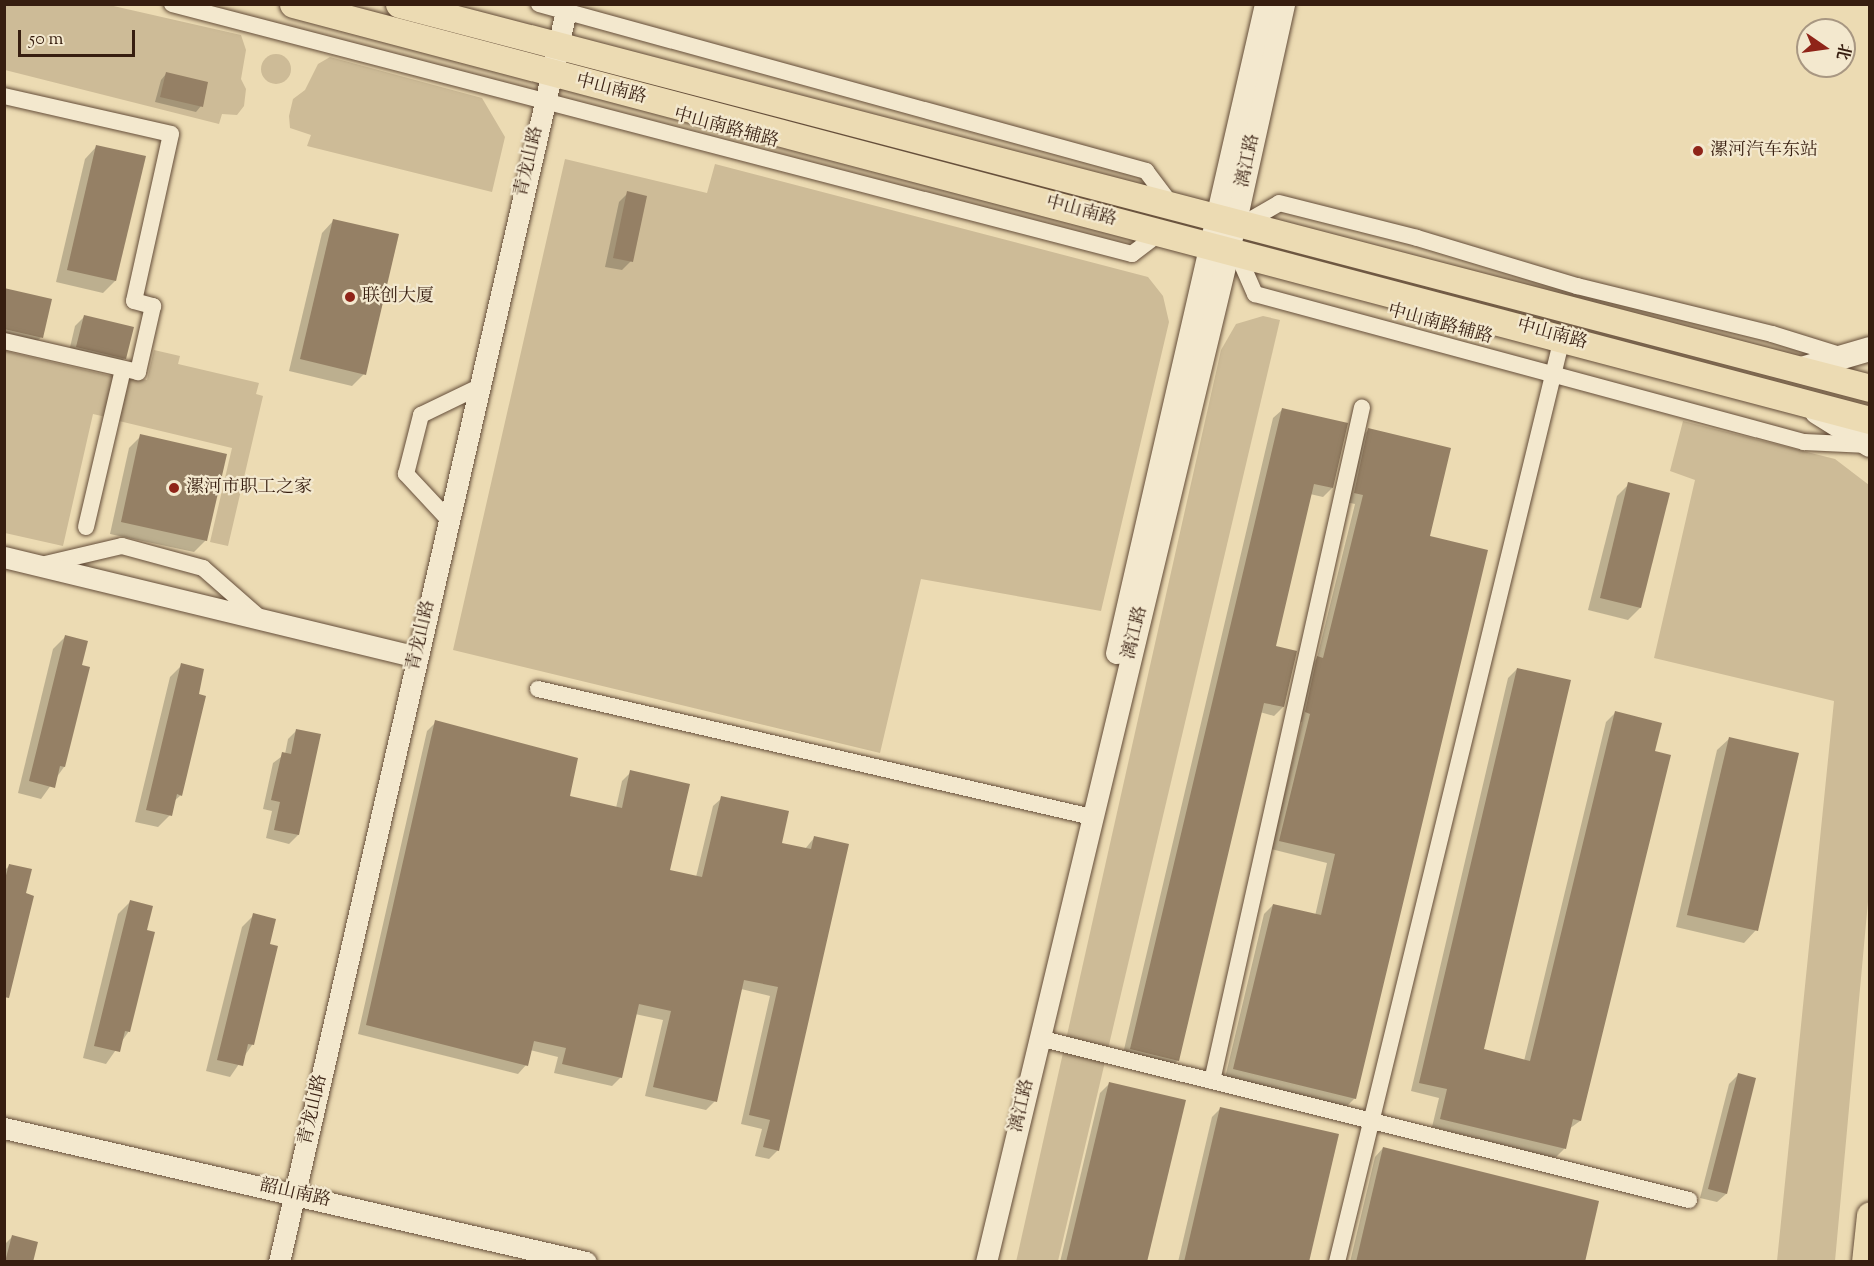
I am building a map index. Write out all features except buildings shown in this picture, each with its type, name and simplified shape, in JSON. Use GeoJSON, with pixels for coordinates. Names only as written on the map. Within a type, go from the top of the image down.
{"type":"FeatureCollection","features":[{"type":"Feature","properties":{"kind":"main road","name":"中山南路"},"geometry":{"type":"LineString","coordinates":[[293,4],[551,75],[1869,420]]}},
{"type":"Feature","properties":{"kind":"main road","name":"中山南路"},"geometry":{"type":"LineString","coordinates":[[399,4],[1233,220],[1573,298],[1798,369],[1869,388]]}},
{"type":"Feature","properties":{"kind":"main road"},"geometry":{"type":"LineString","coordinates":[[1562,338],[1573,298]]}},
{"type":"Feature","properties":{"kind":"main road"},"geometry":{"type":"LineString","coordinates":[[1798,369],[1869,349]]}},
{"type":"Feature","properties":{"kind":"main road"},"geometry":{"type":"LineString","coordinates":[[1791,398],[1869,445]]}},
{"type":"Feature","properties":{"kind":"main road"},"geometry":{"type":"LineString","coordinates":[[1865,1262],[1869,1215]]}},
{"type":"Feature","properties":{"kind":"street","name":"中山南路辅路"},"geometry":{"type":"LineString","coordinates":[[172,4],[1132,254],[1160,233]]}},
{"type":"Feature","properties":{"kind":"street"},"geometry":{"type":"LineString","coordinates":[[539,4],[1146,171],[1172,204]]}},
{"type":"Feature","properties":{"kind":"street","name":"漓江路"},"geometry":{"type":"LineString","coordinates":[[1233,220],[1265,4]]}},
{"type":"Feature","properties":{"kind":"street","name":"漓江路"},"geometry":{"type":"LineString","coordinates":[[972,1262],[1086,815],[1284,4]]}},
{"type":"Feature","properties":{"kind":"street","name":"青龙山路"},"geometry":{"type":"LineString","coordinates":[[279,1262],[566,11]]}},
{"type":"Feature","properties":{"kind":"street"},"geometry":{"type":"LineString","coordinates":[[4,96],[171,134],[134,301],[153,306],[138,372],[4,341]]}},
{"type":"Feature","properties":{"kind":"street","name":"中山南路辅路"},"geometry":{"type":"LineString","coordinates":[[1225,250],[1255,294],[1804,442],[1869,445]]}},
{"type":"Feature","properties":{"kind":"street"},"geometry":{"type":"LineString","coordinates":[[1573,298],[1772,334],[1844,357]]}},
{"type":"Feature","properties":{"kind":"street"},"geometry":{"type":"LineString","coordinates":[[1337,1262],[1562,338]]}},
{"type":"Feature","properties":{"kind":"street"},"geometry":{"type":"LineString","coordinates":[[86,527],[123,369]]}},
{"type":"Feature","properties":{"kind":"street"},"geometry":{"type":"LineString","coordinates":[[448,519],[406,474],[421,415],[479,387]]}},
{"type":"Feature","properties":{"kind":"street"},"geometry":{"type":"LineString","coordinates":[[1212,1081],[1362,407]]}},
{"type":"Feature","properties":{"kind":"street"},"geometry":{"type":"LineString","coordinates":[[40,566],[122,546],[203,568],[263,621]]}},
{"type":"Feature","properties":{"kind":"street"},"geometry":{"type":"LineString","coordinates":[[4,557],[417,657]]}},
{"type":"Feature","properties":{"kind":"street"},"geometry":{"type":"LineString","coordinates":[[538,689],[1086,815]]}},
{"type":"Feature","properties":{"kind":"street","name":"漓江路"},"geometry":{"type":"LineString","coordinates":[[986,1262],[1039,1038],[1086,815]]}},
{"type":"Feature","properties":{"kind":"street"},"geometry":{"type":"LineString","coordinates":[[1039,1038],[1689,1200]]}},
{"type":"Feature","properties":{"kind":"street","name":"韶山南路"},"geometry":{"type":"LineString","coordinates":[[4,1128],[586,1262]]}},
{"type":"Feature","properties":{"kind":"shaded area"},"geometry":{"type":"Polygon","coordinates":[[[5,5],[109,5],[241,35],[246,50],[241,79],[246,89],[244,106],[237,115],[222,114],[219,124],[5,70],[5,5]]]}},
{"type":"Feature","properties":{"kind":"shaded area"},"geometry":{"type":"Polygon","coordinates":[[[276,54],[287,58],[291,69],[287,80],[276,84],[265,80],[261,69],[265,58],[276,54]]]}},
{"type":"Feature","properties":{"kind":"shaded area"},"geometry":{"type":"Polygon","coordinates":[[[330,57],[482,98],[505,137],[492,192],[307,146],[311,135],[290,128],[289,116],[293,99],[305,90],[318,64],[330,57]]]}},
{"type":"Feature","properties":{"kind":"shaded area"},"geometry":{"type":"Polygon","coordinates":[[[565,159],[707,193],[715,164],[1148,277],[1163,296],[1169,322],[1101,611],[921,579],[880,753],[453,650],[565,159]]]}},
{"type":"Feature","properties":{"kind":"shaded area"},"geometry":{"type":"Polygon","coordinates":[[[1263,316],[1280,320],[1058,1261],[1016,1262],[1221,350],[1236,324],[1263,316]]]}},
{"type":"Feature","properties":{"kind":"shaded area"},"geometry":{"type":"Polygon","coordinates":[[[154,350],[180,356],[178,364],[259,383],[256,394],[263,396],[228,546],[210,542],[232,448],[119,421],[130,376],[147,380],[154,350]]]}},
{"type":"Feature","properties":{"kind":"shaded area"},"geometry":{"type":"Polygon","coordinates":[[[5,351],[115,377],[106,417],[93,414],[63,546],[5,533],[5,351]]]}},
{"type":"Feature","properties":{"kind":"shaded area"},"geometry":{"type":"Polygon","coordinates":[[[1683,421],[1835,459],[1869,485],[1870,880],[1835,1261],[1777,1261],[1834,701],[1654,658],[1695,480],[1670,471],[1683,421]]]}},
{"type":"Feature","properties":{"kind":"place","name":"漯河汽车东站"},"geometry":{"type":"Point","coordinates":[1698,151]}},
{"type":"Feature","properties":{"kind":"place","name":"联创大厦"},"geometry":{"type":"Point","coordinates":[350,297]}},
{"type":"Feature","properties":{"kind":"place","name":"漯河市职工之家"},"geometry":{"type":"Point","coordinates":[174,488]}}]}
